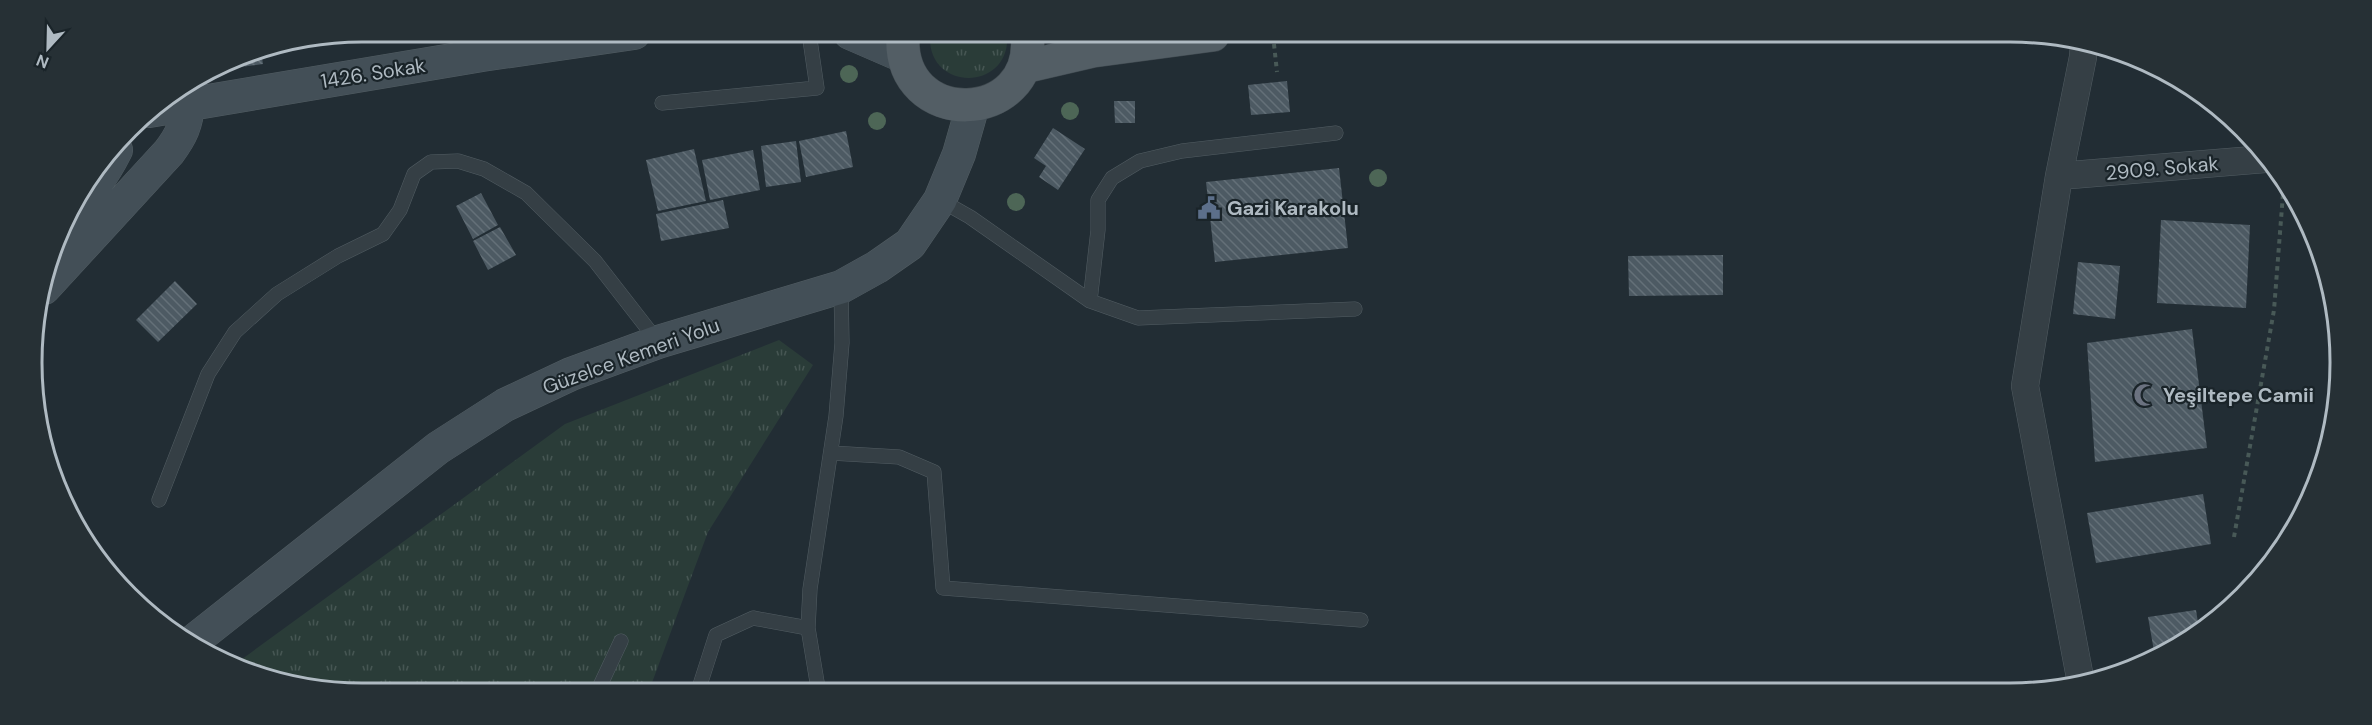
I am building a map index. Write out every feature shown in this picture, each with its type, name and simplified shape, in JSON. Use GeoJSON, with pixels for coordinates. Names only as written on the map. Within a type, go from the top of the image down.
{"type":"FeatureCollection","features":[{"type":"Feature","properties":{"kind":"main road","name":"1426. Sokak"},"geometry":{"type":"LineString","coordinates":[[167,108],[482,43],[497,42]]}},
{"type":"Feature","properties":{"kind":"main road"},"geometry":{"type":"LineString","coordinates":[[903,45],[911,75],[924,91],[942,101],[961,106],[981,105],[999,97],[1014,82],[1024,67],[1028,42]]}},
{"type":"Feature","properties":{"kind":"main road"},"geometry":{"type":"LineString","coordinates":[[1024,67],[1093,51],[1160,42]]}},
{"type":"Feature","properties":{"kind":"main road"},"geometry":{"type":"LineString","coordinates":[[54,277],[180,138],[187,120],[188,104]]}},
{"type":"Feature","properties":{"kind":"main road","name":"Güzelce Kemeri Yolu"},"geometry":{"type":"LineString","coordinates":[[198,638],[438,448],[505,405],[571,374],[658,342],[841,287],[877,267],[910,244],[940,201],[973,105]]}},
{"type":"Feature","properties":{"kind":"street"},"geometry":{"type":"LineString","coordinates":[[2080,675],[2025,386],[2059,176],[2083,51]]}},
{"type":"Feature","properties":{"kind":"street","name":"2909. Sokak"},"geometry":{"type":"LineString","coordinates":[[2059,176],[2258,160]]}},
{"type":"Feature","properties":{"kind":"lane"},"geometry":{"type":"LineString","coordinates":[[662,104],[817,88],[810,42]]}},
{"type":"Feature","properties":{"kind":"lane"},"geometry":{"type":"LineString","coordinates":[[1090,301],[1098,230],[1098,200],[1112,178],[1140,161],[1182,151],[1336,133]]}},
{"type":"Feature","properties":{"kind":"lane"},"geometry":{"type":"LineString","coordinates":[[159,501],[208,374],[235,332],[277,294],[338,256],[383,234],[400,210],[414,174],[431,162],[458,161],[484,169],[526,193],[595,261],[658,342]]}},
{"type":"Feature","properties":{"kind":"lane"},"geometry":{"type":"LineString","coordinates":[[940,201],[970,217],[1090,301],[1138,318],[1355,309]]}},
{"type":"Feature","properties":{"kind":"lane"},"geometry":{"type":"LineString","coordinates":[[817,683],[808,628],[810,589],[836,416],[842,343],[841,287]]}},
{"type":"Feature","properties":{"kind":"lane"},"geometry":{"type":"LineString","coordinates":[[831,453],[899,457],[934,472],[943,588],[1361,620]]}},
{"type":"Feature","properties":{"kind":"lane"},"geometry":{"type":"LineString","coordinates":[[701,683],[716,635],[753,618],[808,628]]}},
{"type":"Feature","properties":{"kind":"lane"},"geometry":{"type":"LineString","coordinates":[[601,683],[621,641]]}},
{"type":"Feature","properties":{"kind":"path"},"geometry":{"type":"LineString","coordinates":[[1274,42],[1277,72]]}},
{"type":"Feature","properties":{"kind":"path"},"geometry":{"type":"LineString","coordinates":[[2234,537],[2274,310],[2283,195]]}},
{"type":"Feature","properties":{"kind":"green space"},"geometry":{"type":"Polygon","coordinates":[[[931,42],[1006,42],[1005,53],[997,67],[984,75],[969,78],[954,75],[941,67],[932,53],[931,42]]]}},
{"type":"Feature","properties":{"kind":"green space"},"geometry":{"type":"Polygon","coordinates":[[[779,340],[813,365],[708,532],[652,683],[342,682],[300,677],[241,660],[565,424],[779,340]]]}},
{"type":"Feature","properties":{"kind":"building"},"geometry":{"type":"Polygon","coordinates":[[[262,58],[263,64],[237,67],[262,58]]]}},
{"type":"Feature","properties":{"kind":"building"},"geometry":{"type":"Polygon","coordinates":[[[1287,81],[1290,112],[1251,115],[1248,85],[1287,81]]]}},
{"type":"Feature","properties":{"kind":"building"},"geometry":{"type":"Polygon","coordinates":[[[1114,101],[1135,101],[1135,123],[1115,123],[1114,101]]]}},
{"type":"Feature","properties":{"kind":"building"},"geometry":{"type":"Polygon","coordinates":[[[1053,128],[1085,149],[1058,190],[1039,177],[1046,166],[1034,158],[1053,128]]]}},
{"type":"Feature","properties":{"kind":"building"},"geometry":{"type":"Polygon","coordinates":[[[846,131],[853,167],[806,177],[799,141],[846,131]]]}},
{"type":"Feature","properties":{"kind":"building"},"geometry":{"type":"Polygon","coordinates":[[[796,141],[801,182],[766,187],[761,146],[796,141]]]}},
{"type":"Feature","properties":{"kind":"building"},"geometry":{"type":"Polygon","coordinates":[[[694,149],[706,201],[658,211],[646,160],[694,149]]]}},
{"type":"Feature","properties":{"kind":"building"},"geometry":{"type":"Polygon","coordinates":[[[753,150],[760,190],[710,200],[702,160],[753,150]]]}},
{"type":"Feature","properties":{"kind":"building"},"geometry":{"type":"Polygon","coordinates":[[[1339,168],[1348,248],[1215,262],[1206,182],[1339,168]]]}},
{"type":"Feature","properties":{"kind":"building"},"geometry":{"type":"Polygon","coordinates":[[[481,193],[498,225],[473,239],[456,206],[481,193]]]}},
{"type":"Feature","properties":{"kind":"building"},"geometry":{"type":"Polygon","coordinates":[[[723,200],[729,228],[661,241],[656,214],[723,200]]]}},
{"type":"Feature","properties":{"kind":"building"},"geometry":{"type":"Polygon","coordinates":[[[2161,220],[2250,225],[2246,308],[2157,303],[2161,220]]]}},
{"type":"Feature","properties":{"kind":"building"},"geometry":{"type":"Polygon","coordinates":[[[500,227],[516,255],[488,270],[473,241],[500,227]]]}},
{"type":"Feature","properties":{"kind":"building"},"geometry":{"type":"Polygon","coordinates":[[[1723,255],[1723,295],[1629,296],[1628,256],[1723,255]]]}},
{"type":"Feature","properties":{"kind":"building"},"geometry":{"type":"Polygon","coordinates":[[[2078,262],[2120,266],[2115,319],[2073,314],[2078,262]]]}},
{"type":"Feature","properties":{"kind":"building"},"geometry":{"type":"Polygon","coordinates":[[[175,281],[197,304],[158,342],[136,320],[175,281]]]}},
{"type":"Feature","properties":{"kind":"building","name":"Yeşiltepe Camii"},"geometry":{"type":"Polygon","coordinates":[[[2192,329],[2207,448],[2095,462],[2087,343],[2192,329]]]}},
{"type":"Feature","properties":{"kind":"building"},"geometry":{"type":"Polygon","coordinates":[[[2203,494],[2211,544],[2096,563],[2087,513],[2203,494]]]}},
{"type":"Feature","properties":{"kind":"building"},"geometry":{"type":"Polygon","coordinates":[[[2196,610],[2198,622],[2154,649],[2148,617],[2196,610]]]}},
{"type":"Feature","properties":{"kind":"place","name":"Gazi Karakolu"},"geometry":{"type":"Point","coordinates":[1209,208]}},
{"type":"Feature","properties":{"kind":"place","name":"Yeşiltepe Camii"},"geometry":{"type":"Point","coordinates":[2145,395]}}]}
